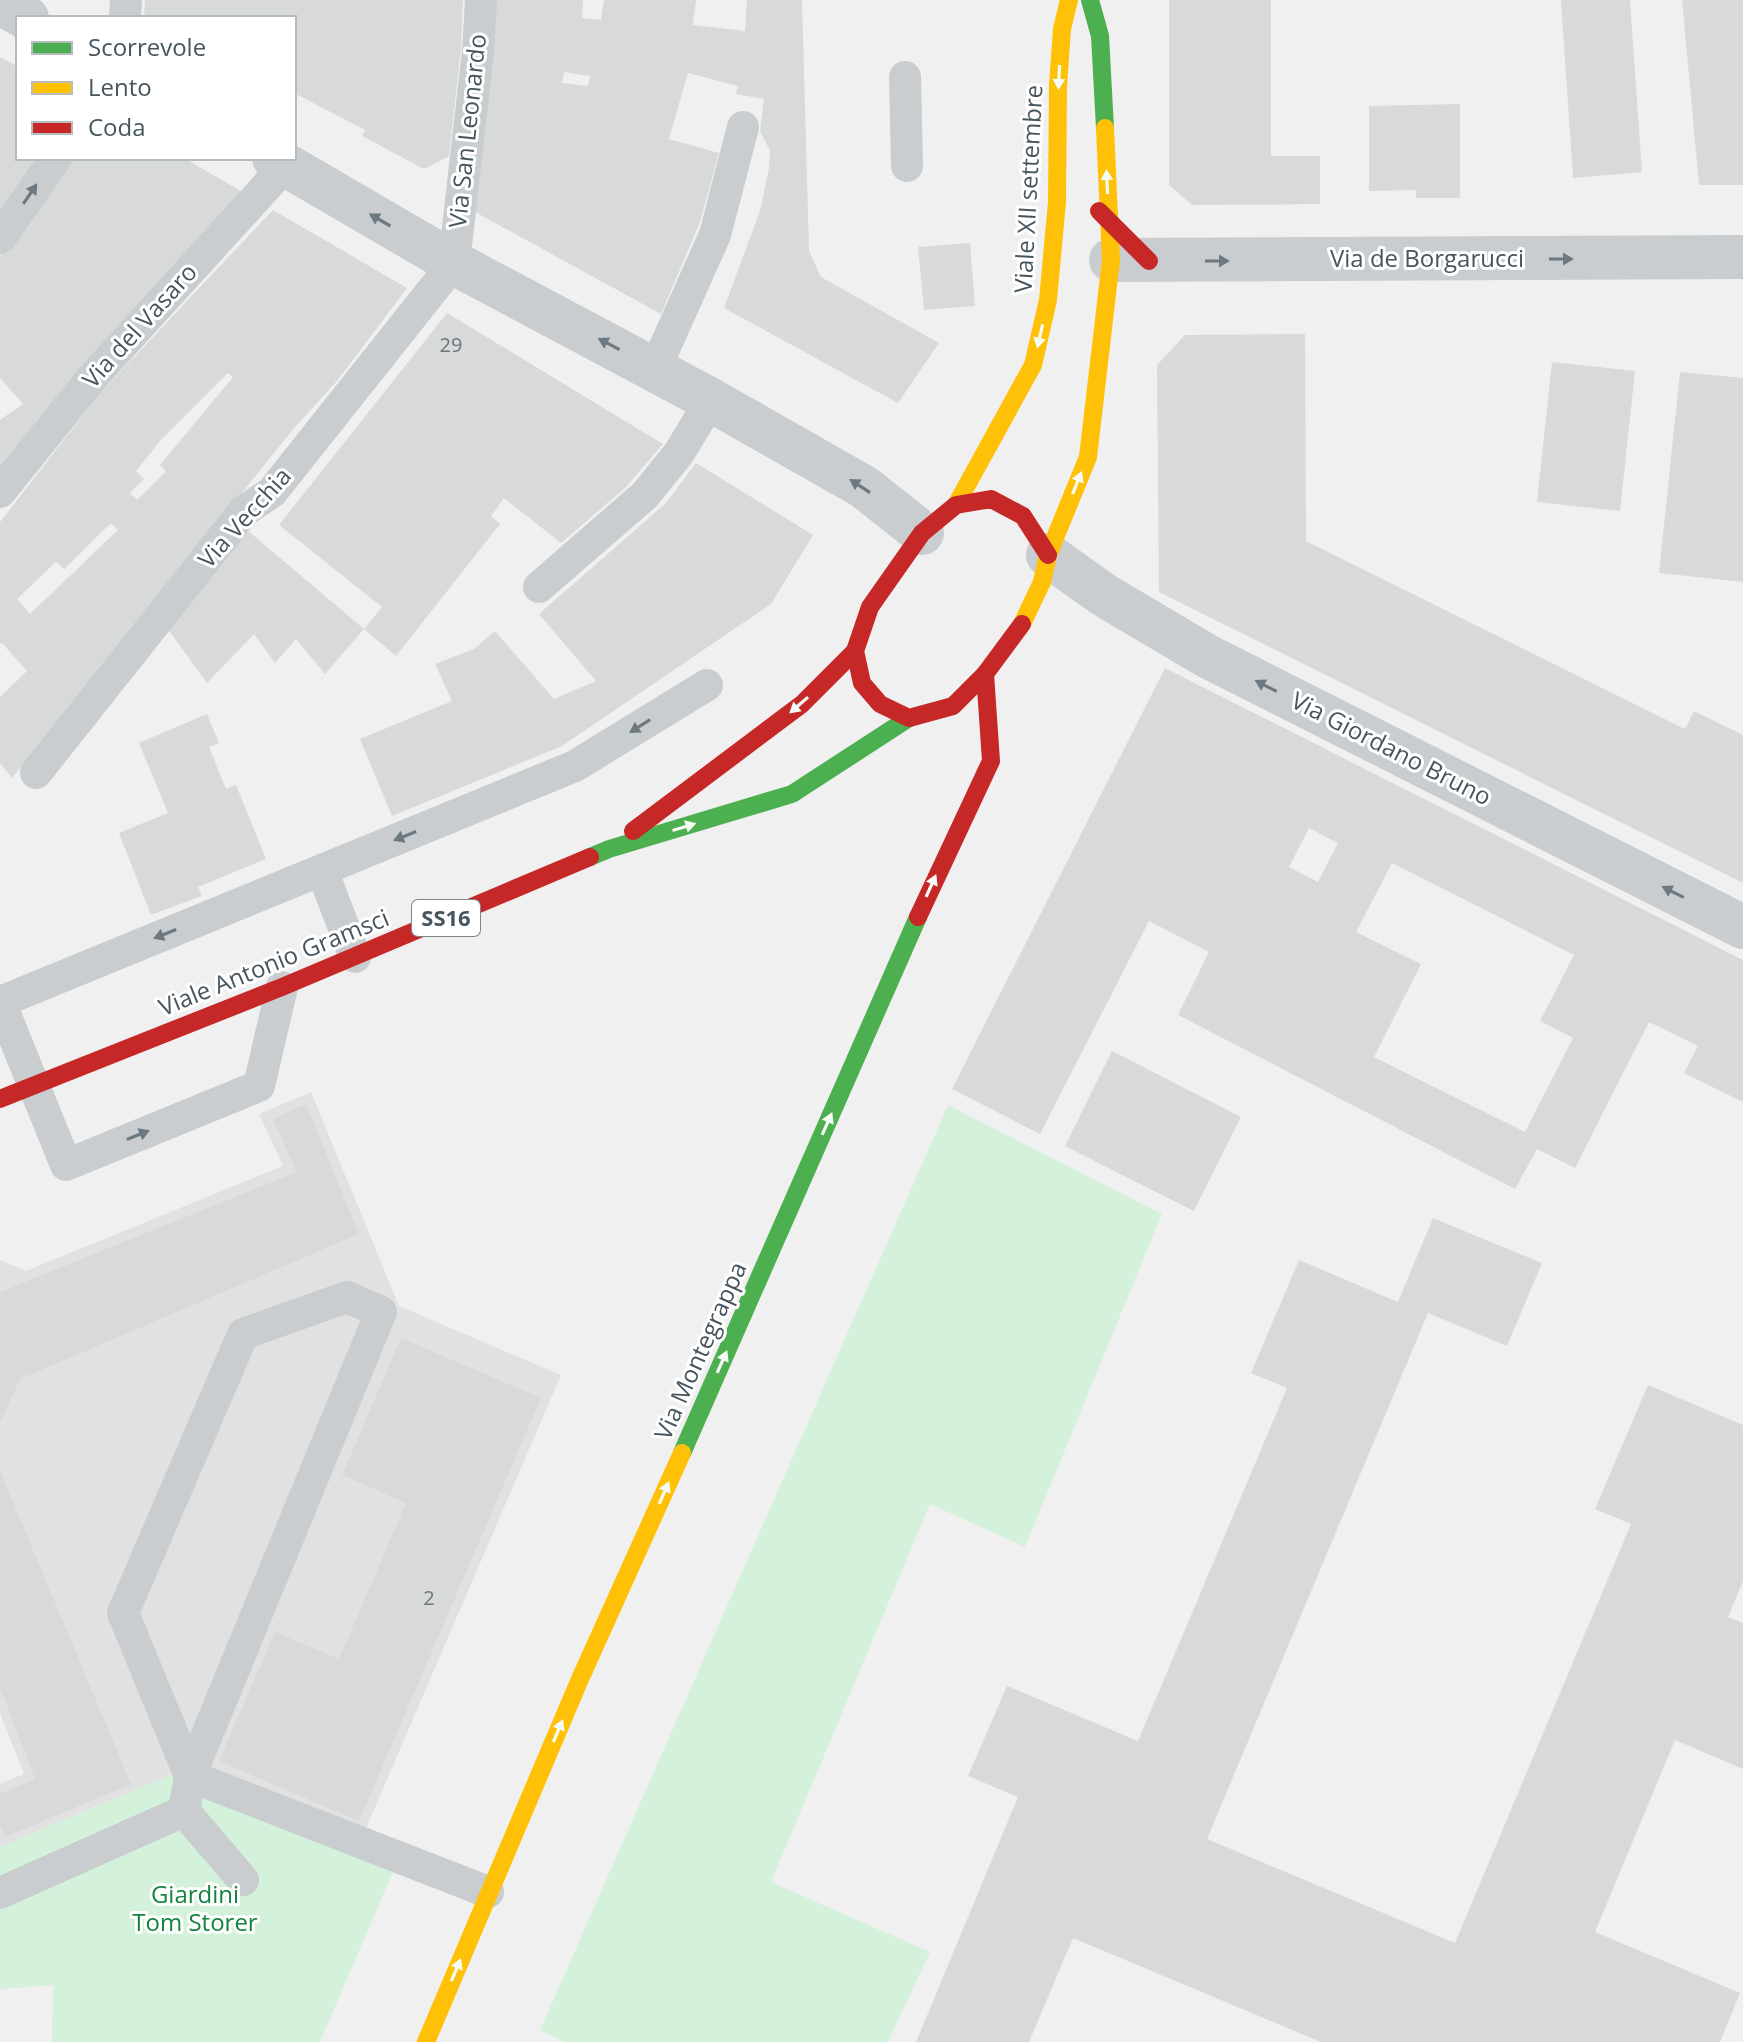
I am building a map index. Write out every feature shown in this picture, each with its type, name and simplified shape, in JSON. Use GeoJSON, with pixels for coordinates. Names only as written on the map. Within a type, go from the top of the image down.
{"type":"FeatureCollection","features":[{"type":"Feature","properties":{"kind":"main road","name":"Viale XII settembre"},"geometry":{"type":"LineString","coordinates":[[956,505],[1033,365],[1048,300],[1057,202],[1061,43],[1069,0]]}},
{"type":"Feature","properties":{"kind":"main road"},"geometry":{"type":"LineString","coordinates":[[1079,0],[1079,44]]}},
{"type":"Feature","properties":{"kind":"main road"},"geometry":{"type":"LineString","coordinates":[[1048,555],[1023,516],[991,499],[956,505],[922,533],[870,607],[855,651],[862,683],[880,704],[909,718],[953,706],[985,674],[1026,618],[1088,457],[1123,248],[1100,36],[1090,0]]}},
{"type":"Feature","properties":{"kind":"main road"},"geometry":{"type":"LineString","coordinates":[[1091,199],[1123,248]]}},
{"type":"Feature","properties":{"kind":"main road","name":"Viale Antonio Gramsci"},"geometry":{"type":"LineString","coordinates":[[609,849],[791,713],[855,651]]}},
{"type":"Feature","properties":{"kind":"main road","name":"Via Montegrappa"},"geometry":{"type":"LineString","coordinates":[[426,2042],[488,1892],[935,877],[991,761],[985,674]]}},
{"type":"Feature","properties":{"kind":"main road","name":"Viale Antonio Gramsci"},"geometry":{"type":"LineString","coordinates":[[0,1099],[282,987],[609,849],[792,794],[909,718]]}},
{"type":"Feature","properties":{"kind":"street"},"geometry":{"type":"LineString","coordinates":[[0,3],[23,16]]}},
{"type":"Feature","properties":{"kind":"street"},"geometry":{"type":"LineString","coordinates":[[280,162],[454,263],[655,369],[864,487],[922,533]]}},
{"type":"Feature","properties":{"kind":"street","name":"Via de Borgarucci"},"geometry":{"type":"LineString","coordinates":[[1123,248],[1743,257]]}},
{"type":"Feature","properties":{"kind":"street","name":"Via Giordano Bruno"},"geometry":{"type":"LineString","coordinates":[[1048,555],[1104,595],[1207,656],[1743,927]]}},
{"type":"Feature","properties":{"kind":"lane","name":"Via San Leonardo"},"geometry":{"type":"LineString","coordinates":[[454,263],[481,0]]}},
{"type":"Feature","properties":{"kind":"lane"},"geometry":{"type":"LineString","coordinates":[[905,77],[907,166]]}},
{"type":"Feature","properties":{"kind":"lane"},"geometry":{"type":"LineString","coordinates":[[655,369],[715,235],[743,127]]}},
{"type":"Feature","properties":{"kind":"lane"},"geometry":{"type":"LineString","coordinates":[[0,238],[55,160]]}},
{"type":"Feature","properties":{"kind":"lane","name":"Via del Vasaro"},"geometry":{"type":"LineString","coordinates":[[0,492],[92,378],[280,162]]}},
{"type":"Feature","properties":{"kind":"lane","name":"Via Vecchia"},"geometry":{"type":"LineString","coordinates":[[36,773],[244,511],[272,492],[454,263]]}},
{"type":"Feature","properties":{"kind":"lane"},"geometry":{"type":"LineString","coordinates":[[539,587],[645,495],[679,453],[711,400]]}},
{"type":"Feature","properties":{"kind":"lane"},"geometry":{"type":"LineString","coordinates":[[282,987],[259,1086],[66,1165],[0,1002],[575,766],[707,685]]}},
{"type":"Feature","properties":{"kind":"lane"},"geometry":{"type":"LineString","coordinates":[[322,870],[355,957]]}},
{"type":"Feature","properties":{"kind":"lane"},"geometry":{"type":"LineString","coordinates":[[184,1811],[190,1776],[381,1312],[347,1297],[243,1334],[123,1613],[190,1776],[488,1892]]}},
{"type":"Feature","properties":{"kind":"lane"},"geometry":{"type":"LineString","coordinates":[[184,1811],[243,1880]]}},
{"type":"Feature","properties":{"kind":"lane"},"geometry":{"type":"LineString","coordinates":[[0,1893],[184,1811]]}},
{"type":"Feature","properties":{"kind":"shaded area"},"geometry":{"type":"Polygon","coordinates":[[[311,1092],[399,1306],[561,1375],[364,1833],[199,1763],[0,1847],[0,1784],[24,1774],[0,1713],[0,1260],[26,1271],[283,1166],[259,1114],[311,1092]]]}},
{"type":"Feature","properties":{"kind":"green space"},"geometry":{"type":"Polygon","coordinates":[[[948,1105],[1162,1214],[1025,1547],[930,1504],[771,1882],[930,1952],[888,2042],[564,2042],[540,2030],[948,1105]]]}},
{"type":"Feature","properties":{"kind":"green space","name":"Giardini Tom Storer"},"geometry":{"type":"Polygon","coordinates":[[[199,1763],[402,1851],[320,2042],[52,2042],[53,1985],[0,1989],[0,1847],[199,1763]]]}},
{"type":"Feature","properties":{"kind":"building"},"geometry":{"type":"Polygon","coordinates":[[[145,0],[463,0],[449,156],[424,169],[362,136],[365,130],[296,94],[296,16],[144,16],[145,0]]]}},
{"type":"Feature","properties":{"kind":"building"},"geometry":{"type":"Polygon","coordinates":[[[497,0],[583,0],[582,18],[601,20],[604,0],[696,0],[693,25],[745,31],[747,0],[802,0],[809,251],[821,277],[939,343],[898,403],[724,308],[760,211],[769,168],[770,151],[760,131],[764,99],[736,94],[738,86],[688,73],[669,139],[719,153],[700,222],[661,314],[475,212],[497,0]],[[564,72],[562,83],[588,86],[590,76],[564,72]]]}},
{"type":"Feature","properties":{"kind":"building"},"geometry":{"type":"Polygon","coordinates":[[[1169,0],[1271,0],[1271,156],[1320,156],[1320,204],[1192,205],[1169,185],[1169,0]]]}},
{"type":"Feature","properties":{"kind":"building"},"geometry":{"type":"Polygon","coordinates":[[[1561,0],[1630,0],[1642,172],[1573,178],[1561,0]]]}},
{"type":"Feature","properties":{"kind":"building"},"geometry":{"type":"Polygon","coordinates":[[[1682,0],[1743,0],[1743,185],[1699,185],[1682,0]]]}},
{"type":"Feature","properties":{"kind":"building"},"geometry":{"type":"Polygon","coordinates":[[[0,57],[16,66],[16,160],[43,160],[0,219],[0,57]]]}},
{"type":"Feature","properties":{"kind":"building"},"geometry":{"type":"Polygon","coordinates":[[[1460,104],[1460,198],[1416,198],[1416,190],[1369,191],[1369,106],[1460,104]]]}},
{"type":"Feature","properties":{"kind":"building"},"geometry":{"type":"Polygon","coordinates":[[[70,160],[187,160],[244,193],[0,475],[0,420],[23,404],[0,378],[0,256],[37,200],[70,160]]]}},
{"type":"Feature","properties":{"kind":"building"},"geometry":{"type":"Polygon","coordinates":[[[273,210],[407,288],[337,381],[295,427],[12,778],[0,763],[0,697],[27,671],[0,644],[0,522],[101,392],[273,210]],[[228,373],[161,440],[136,471],[144,479],[130,493],[137,500],[166,471],[160,465],[233,377],[228,373]],[[111,523],[64,569],[56,562],[17,599],[30,614],[118,530],[111,523]]]}},
{"type":"Feature","properties":{"kind":"building"},"geometry":{"type":"Polygon","coordinates":[[[970,243],[975,306],[924,310],[918,247],[970,243]]]}},
{"type":"Feature","properties":{"kind":"building"},"geometry":{"type":"Polygon","coordinates":[[[447,313],[663,444],[626,487],[561,543],[504,498],[491,516],[500,524],[396,656],[364,629],[382,607],[279,525],[447,313]]]}},
{"type":"Feature","properties":{"kind":"building"},"geometry":{"type":"Polygon","coordinates":[[[1305,334],[1306,541],[1685,729],[1694,711],[1743,735],[1743,883],[1159,592],[1157,365],[1185,335],[1305,334]]]}},
{"type":"Feature","properties":{"kind":"building"},"geometry":{"type":"Polygon","coordinates":[[[1552,362],[1635,371],[1620,511],[1537,502],[1552,362]]]}},
{"type":"Feature","properties":{"kind":"building"},"geometry":{"type":"Polygon","coordinates":[[[1680,372],[1743,378],[1743,582],[1659,573],[1680,372]]]}},
{"type":"Feature","properties":{"kind":"building"},"geometry":{"type":"Polygon","coordinates":[[[696,463],[813,535],[771,604],[562,746],[392,816],[360,739],[452,701],[435,664],[474,649],[495,631],[554,699],[596,681],[539,614],[666,503],[696,463]]]}},
{"type":"Feature","properties":{"kind":"building"},"geometry":{"type":"Polygon","coordinates":[[[247,530],[364,629],[325,674],[296,639],[275,663],[254,634],[207,683],[167,628],[247,530]]]}},
{"type":"Feature","properties":{"kind":"building"},"geometry":{"type":"Polygon","coordinates":[[[1165,668],[1743,960],[1743,1102],[1684,1073],[1698,1046],[1649,1022],[1575,1168],[1537,1149],[1515,1189],[1178,1015],[1209,952],[1149,921],[1040,1134],[952,1089],[1165,668]],[[1309,828],[1289,867],[1318,882],[1338,843],[1309,828]],[[1392,863],[1356,932],[1421,964],[1374,1057],[1525,1132],[1573,1038],[1540,1021],[1574,955],[1392,863]]]}},
{"type":"Feature","properties":{"kind":"building"},"geometry":{"type":"Polygon","coordinates":[[[207,714],[219,743],[209,747],[226,789],[236,785],[266,859],[198,887],[202,896],[151,915],[119,833],[168,813],[139,743],[207,714]]]}},
{"type":"Feature","properties":{"kind":"building"},"geometry":{"type":"Polygon","coordinates":[[[1112,1051],[1241,1117],[1194,1211],[1065,1146],[1112,1051]]]}},
{"type":"Feature","properties":{"kind":"building"},"geometry":{"type":"Polygon","coordinates":[[[306,1104],[359,1234],[20,1379],[0,1423],[0,1292],[297,1172],[273,1119],[306,1104]]]}},
{"type":"Feature","properties":{"kind":"building"},"geometry":{"type":"Polygon","coordinates":[[[1433,1218],[1542,1263],[1507,1346],[1428,1313],[1207,1839],[1455,1943],[1631,1524],[1595,1509],[1648,1385],[1743,1425],[1743,1581],[1728,1617],[1743,1623],[1743,1769],[1675,1740],[1595,1932],[1740,1993],[1720,2042],[1321,2042],[1073,1938],[1029,2042],[916,2042],[1018,1797],[968,1776],[1007,1686],[1138,1741],[1287,1388],[1251,1373],[1299,1260],[1398,1302],[1433,1218]]]}},
{"type":"Feature","properties":{"kind":"building"},"geometry":{"type":"Polygon","coordinates":[[[401,1338],[541,1398],[359,1821],[219,1761],[275,1632],[339,1659],[406,1503],[342,1475],[401,1338]]]}},
{"type":"Feature","properties":{"kind":"building"},"geometry":{"type":"Polygon","coordinates":[[[0,1471],[131,1784],[5,1837],[0,1825],[0,1794],[35,1779],[0,1687],[0,1471]]]}},
{"type":"Feature","properties":{"kind":"traffic: fast"},"geometry":{"type":"LineString","coordinates":[[1090,0],[1100,36],[1105,128]]}},
{"type":"Feature","properties":{"kind":"traffic: fast"},"geometry":{"type":"LineString","coordinates":[[590,857],[792,794],[909,718]]}},
{"type":"Feature","properties":{"kind":"traffic: fast"},"geometry":{"type":"LineString","coordinates":[[682,1453],[918,917]]}},
{"type":"Feature","properties":{"kind":"traffic: slow"},"geometry":{"type":"LineString","coordinates":[[956,505],[1033,365],[1048,300],[1057,202],[1058,86],[1062,29],[1069,0]]}},
{"type":"Feature","properties":{"kind":"traffic: slow"},"geometry":{"type":"LineString","coordinates":[[1022,624],[1042,582],[1048,555],[1088,457],[1111,260],[1105,128]]}},
{"type":"Feature","properties":{"kind":"traffic: slow"},"geometry":{"type":"LineString","coordinates":[[426,2042],[580,1679],[682,1453]]}},
{"type":"Feature","properties":{"kind":"traffic: jam"},"geometry":{"type":"LineString","coordinates":[[1099,211],[1149,261]]}},
{"type":"Feature","properties":{"kind":"traffic: jam"},"geometry":{"type":"LineString","coordinates":[[1022,624],[985,674],[953,706],[909,718],[880,704],[862,683],[855,651],[870,607],[922,533],[956,505],[991,499],[1023,516],[1048,555]]}},
{"type":"Feature","properties":{"kind":"traffic: jam"},"geometry":{"type":"LineString","coordinates":[[633,831],[802,704],[855,651]]}},
{"type":"Feature","properties":{"kind":"traffic: jam"},"geometry":{"type":"LineString","coordinates":[[918,917],[991,761],[985,674]]}},
{"type":"Feature","properties":{"kind":"traffic: jam"},"geometry":{"type":"LineString","coordinates":[[0,1099],[282,987],[590,857]]}}]}
